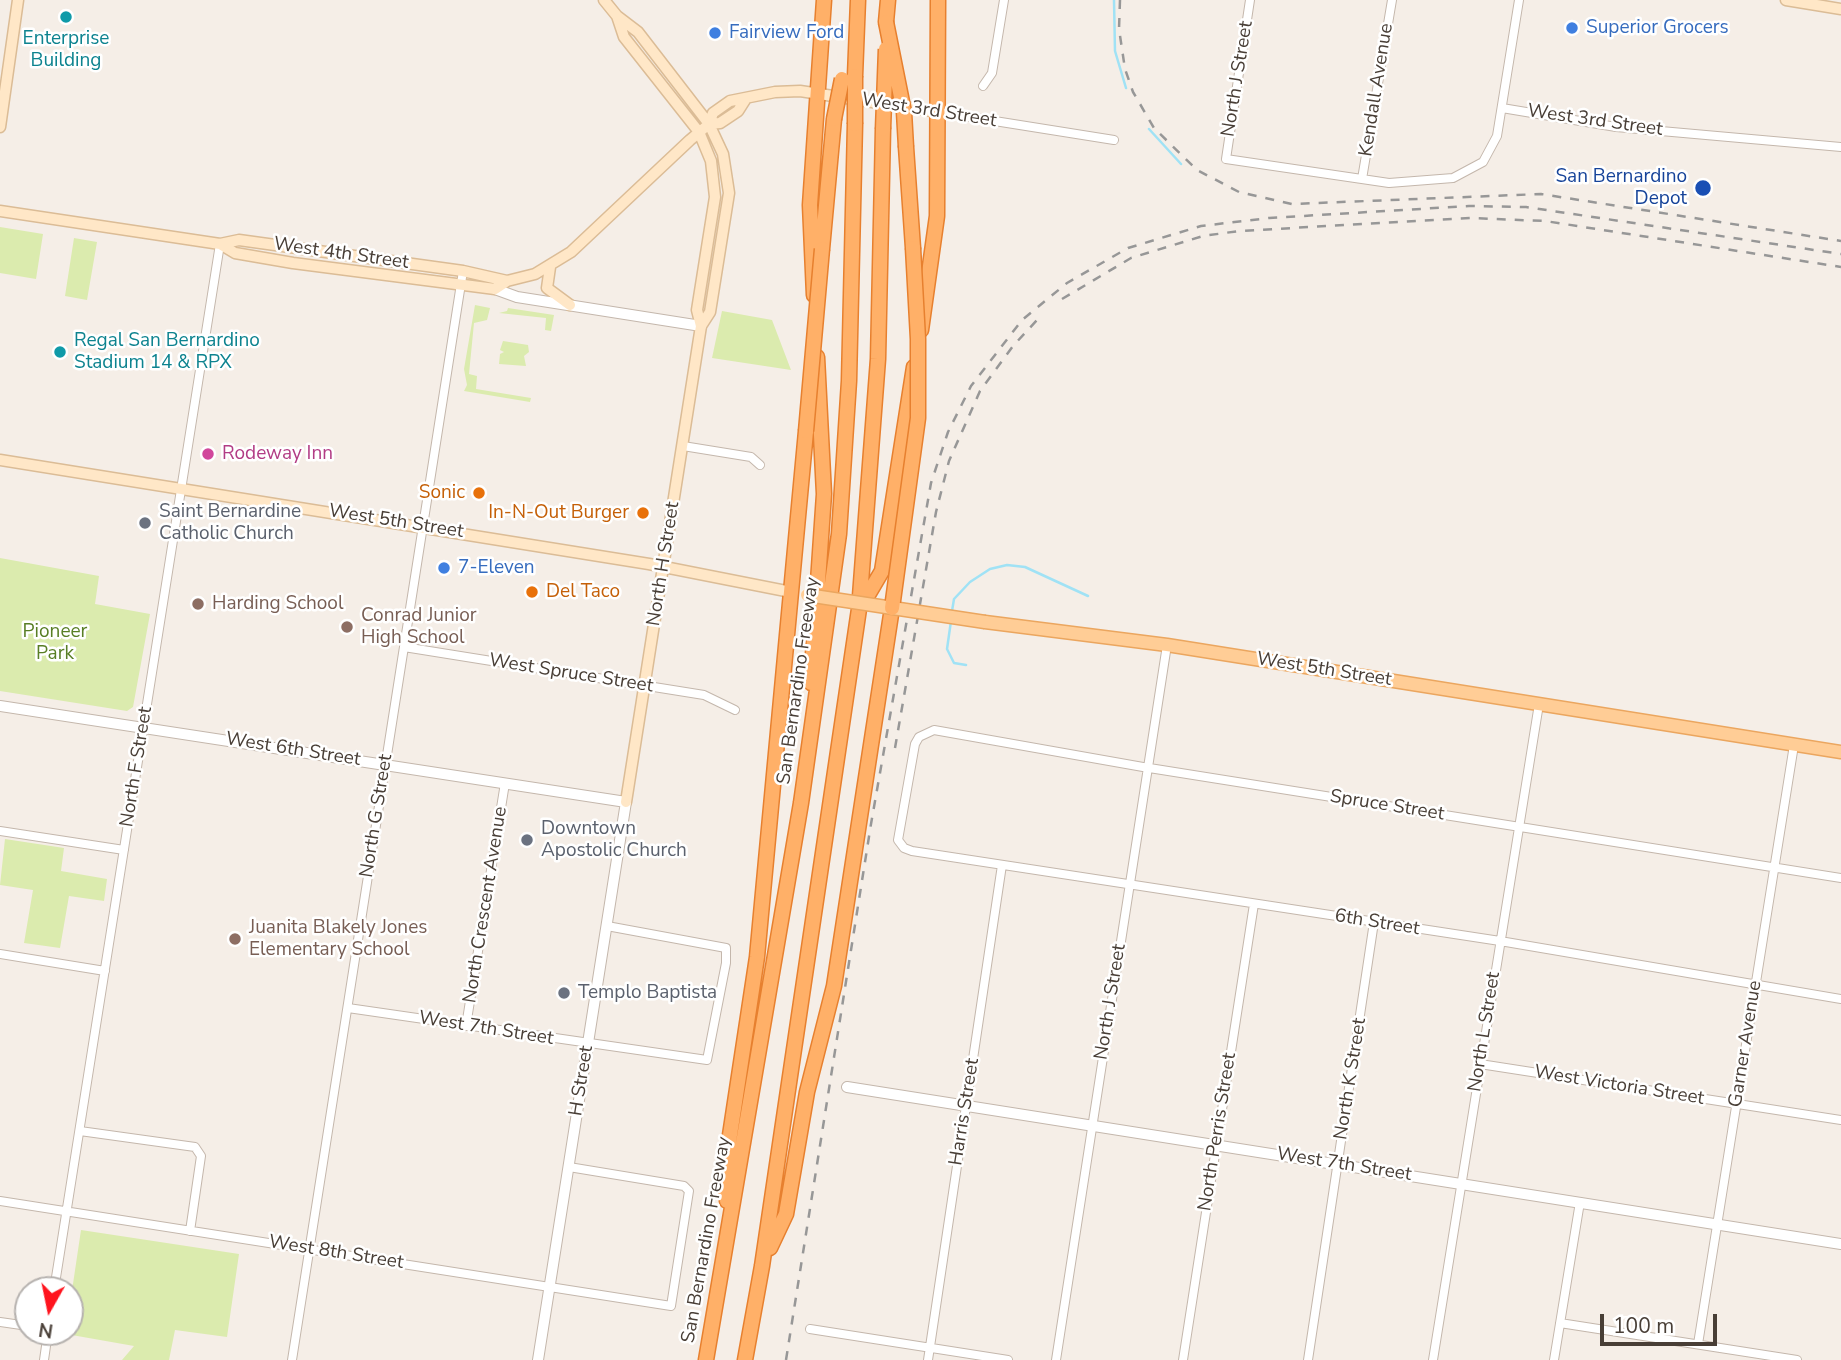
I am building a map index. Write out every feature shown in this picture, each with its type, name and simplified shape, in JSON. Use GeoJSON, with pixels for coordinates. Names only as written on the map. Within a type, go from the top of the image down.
{"type":"FeatureCollection","features":[{"type":"Feature","properties":{"kind":"highway"},"geometry":{"type":"LineString","coordinates":[[801,803],[824,504],[811,250],[816,93],[824,0]]}},
{"type":"Feature","properties":{"kind":"highway","name":"San Bernardino Freeway"},"geometry":{"type":"LineString","coordinates":[[706,1360],[801,803],[839,534],[849,381],[855,124],[849,78],[856,57],[858,0]]}},
{"type":"Feature","properties":{"kind":"highway"},"geometry":{"type":"LineString","coordinates":[[745,1360],[762,1266],[859,609],[878,359],[888,0]]}},
{"type":"Feature","properties":{"kind":"highway"},"geometry":{"type":"LineString","coordinates":[[859,609],[882,571],[929,281],[937,216],[938,0]]}},
{"type":"Feature","properties":{"kind":"highway"},"geometry":{"type":"LineString","coordinates":[[762,1266],[786,1214],[807,1092],[834,986],[873,737],[918,418],[918,339],[904,112],[886,22]]}},
{"type":"Feature","properties":{"kind":"highway"},"geometry":{"type":"LineString","coordinates":[[729,1224],[725,1168],[757,957],[798,593],[826,203],[849,78]]}},
{"type":"Feature","properties":{"kind":"main road"},"geometry":{"type":"LineString","coordinates":[[0,127],[3,88],[18,0]]}},
{"type":"Feature","properties":{"kind":"main road"},"geometry":{"type":"LineString","coordinates":[[604,0],[617,16],[638,32],[709,124]]}},
{"type":"Feature","properties":{"kind":"main road"},"geometry":{"type":"LineString","coordinates":[[1786,0],[1841,9]]}},
{"type":"Feature","properties":{"kind":"main road"},"geometry":{"type":"LineString","coordinates":[[617,16],[624,37],[699,132]]}},
{"type":"Feature","properties":{"kind":"main road","name":"West 3rd Street"},"geometry":{"type":"LineString","coordinates":[[495,289],[507,281],[550,267],[571,251],[699,132],[709,124],[720,123],[729,117],[745,100],[775,92],[816,93],[938,112]]}},
{"type":"Feature","properties":{"kind":"main road","name":"North H Street"},"geometry":{"type":"LineString","coordinates":[[701,326],[710,312],[729,193],[727,165],[709,124]]}},
{"type":"Feature","properties":{"kind":"main road","name":"North H Street"},"geometry":{"type":"LineString","coordinates":[[626,802],[701,326],[697,310],[715,197],[713,168],[699,132]]}},
{"type":"Feature","properties":{"kind":"main road","name":"West 4th Street"},"geometry":{"type":"LineString","coordinates":[[0,211],[220,244],[239,240],[463,271]]}},
{"type":"Feature","properties":{"kind":"main road","name":"West 4th Street"},"geometry":{"type":"LineString","coordinates":[[220,244],[235,253],[247,256],[461,285]]}},
{"type":"Feature","properties":{"kind":"main road"},"geometry":{"type":"LineString","coordinates":[[550,267],[547,288],[569,305]]}},
{"type":"Feature","properties":{"kind":"main road"},"geometry":{"type":"LineString","coordinates":[[463,271],[507,281]]}},
{"type":"Feature","properties":{"kind":"main road"},"geometry":{"type":"LineString","coordinates":[[461,285],[495,289]]}},
{"type":"Feature","properties":{"kind":"main road","name":"West 5th Street"},"geometry":{"type":"LineString","coordinates":[[0,460],[423,526],[664,566],[798,593],[892,608],[1167,645],[1841,752]]}},
{"type":"Feature","properties":{"kind":"street"},"geometry":{"type":"LineString","coordinates":[[982,86],[992,73],[1004,0]]}},
{"type":"Feature","properties":{"kind":"street","name":"North J Street"},"geometry":{"type":"LineString","coordinates":[[1226,159],[1250,0]]}},
{"type":"Feature","properties":{"kind":"street","name":"Kendall Avenue"},"geometry":{"type":"LineString","coordinates":[[1362,179],[1392,0]]}},
{"type":"Feature","properties":{"kind":"street"},"geometry":{"type":"LineString","coordinates":[[1502,108],[1519,0]]}},
{"type":"Feature","properties":{"kind":"street","name":"West 3rd Street"},"geometry":{"type":"LineString","coordinates":[[1226,159],[1389,183],[1438,180],[1475,168],[1492,149],[1502,108],[1616,127],[1841,147]]}},
{"type":"Feature","properties":{"kind":"street","name":"West 3rd Street"},"geometry":{"type":"LineString","coordinates":[[938,112],[1114,140]]}},
{"type":"Feature","properties":{"kind":"street","name":"North F Street"},"geometry":{"type":"LineString","coordinates":[[56,1276],[220,244]]}},
{"type":"Feature","properties":{"kind":"street","name":"North G Street"},"geometry":{"type":"LineString","coordinates":[[292,1360],[463,271]]}},
{"type":"Feature","properties":{"kind":"street"},"geometry":{"type":"LineString","coordinates":[[495,289],[517,297],[701,326]]}},
{"type":"Feature","properties":{"kind":"street"},"geometry":{"type":"LineString","coordinates":[[683,446],[751,457],[760,465]]}},
{"type":"Feature","properties":{"kind":"street","name":"North J Street"},"geometry":{"type":"LineString","coordinates":[[1056,1360],[1167,645]]}},
{"type":"Feature","properties":{"kind":"street","name":"West Spruce Street"},"geometry":{"type":"LineString","coordinates":[[404,647],[704,695],[735,710]]}},
{"type":"Feature","properties":{"kind":"street","name":"North L Street"},"geometry":{"type":"LineString","coordinates":[[1433,1360],[1539,704]]}},
{"type":"Feature","properties":{"kind":"street","name":"West 6th Street"},"geometry":{"type":"LineString","coordinates":[[0,706],[626,802]]}},
{"type":"Feature","properties":{"kind":"street","name":"Spruce Street"},"geometry":{"type":"LineString","coordinates":[[912,851],[904,848],[898,840],[915,744],[919,737],[934,730],[1148,768],[1841,878]]}},
{"type":"Feature","properties":{"kind":"street","name":"Garner Avenue"},"geometry":{"type":"LineString","coordinates":[[1698,1344],[1794,745]]}},
{"type":"Feature","properties":{"kind":"street","name":"North Crescent Avenue"},"geometry":{"type":"LineString","coordinates":[[466,1026],[505,783]]}},
{"type":"Feature","properties":{"kind":"street","name":"H Street"},"geometry":{"type":"LineString","coordinates":[[538,1360],[626,802]]}},
{"type":"Feature","properties":{"kind":"street"},"geometry":{"type":"LineString","coordinates":[[0,831],[124,850]]}},
{"type":"Feature","properties":{"kind":"street","name":"6th Street"},"geometry":{"type":"LineString","coordinates":[[912,851],[1500,942],[1841,999]]}},
{"type":"Feature","properties":{"kind":"street","name":"Harris Street"},"geometry":{"type":"LineString","coordinates":[[928,1360],[1002,865]]}},
{"type":"Feature","properties":{"kind":"street","name":"North Perris Street"},"geometry":{"type":"LineString","coordinates":[[1182,1360],[1254,904]]}},
{"type":"Feature","properties":{"kind":"street","name":"North K Street"},"geometry":{"type":"LineString","coordinates":[[1308,1360],[1374,922]]}},
{"type":"Feature","properties":{"kind":"street","name":"West 7th Street"},"geometry":{"type":"LineString","coordinates":[[348,1008],[588,1045],[707,1060],[726,963],[726,948],[607,926]]}},
{"type":"Feature","properties":{"kind":"street"},"geometry":{"type":"LineString","coordinates":[[0,954],[105,971]]}},
{"type":"Feature","properties":{"kind":"street","name":"West Victoria Street"},"geometry":{"type":"LineString","coordinates":[[1480,1064],[1841,1120]]}},
{"type":"Feature","properties":{"kind":"street","name":"West 7th Street"},"geometry":{"type":"LineString","coordinates":[[847,1087],[1841,1244]]}},
{"type":"Feature","properties":{"kind":"street"},"geometry":{"type":"LineString","coordinates":[[80,1131],[195,1147],[201,1156],[190,1231]]}},
{"type":"Feature","properties":{"kind":"street","name":"West 8th Street"},"geometry":{"type":"LineString","coordinates":[[0,1201],[671,1306],[689,1191],[684,1186],[569,1167]]}},
{"type":"Feature","properties":{"kind":"street"},"geometry":{"type":"LineString","coordinates":[[1555,1360],[1580,1202]]}},
{"type":"Feature","properties":{"kind":"street"},"geometry":{"type":"LineString","coordinates":[[1560,1322],[1797,1360]]}},
{"type":"Feature","properties":{"kind":"street"},"geometry":{"type":"LineString","coordinates":[[810,1329],[1008,1360]]}},
{"type":"Feature","properties":{"kind":"green space"},"geometry":{"type":"Polygon","coordinates":[[[0,227],[43,234],[36,279],[0,273],[0,227]]]}},
{"type":"Feature","properties":{"kind":"green space"},"geometry":{"type":"Polygon","coordinates":[[[74,238],[97,242],[87,300],[65,296],[74,238]]]}},
{"type":"Feature","properties":{"kind":"green space"},"geometry":{"type":"Polygon","coordinates":[[[475,305],[490,308],[487,320],[474,323],[469,374],[477,376],[476,389],[531,398],[530,402],[464,391],[467,385],[464,369],[475,305]]]}},
{"type":"Feature","properties":{"kind":"green space"},"geometry":{"type":"Polygon","coordinates":[[[508,308],[554,315],[551,331],[545,330],[546,318],[499,313],[507,311],[508,308]]]}},
{"type":"Feature","properties":{"kind":"green space"},"geometry":{"type":"Polygon","coordinates":[[[722,311],[772,320],[791,370],[712,358],[722,311]]]}},
{"type":"Feature","properties":{"kind":"green space"},"geometry":{"type":"Polygon","coordinates":[[[503,341],[528,345],[529,352],[524,356],[526,366],[499,364],[500,354],[504,352],[500,350],[503,341]]]}},
{"type":"Feature","properties":{"kind":"green space","name":"Pioneer Park"},"geometry":{"type":"Polygon","coordinates":[[[0,558],[99,576],[95,604],[150,614],[133,707],[127,711],[0,691],[0,558]]]}},
{"type":"Feature","properties":{"kind":"green space"},"geometry":{"type":"Polygon","coordinates":[[[5,839],[64,848],[61,871],[107,879],[104,901],[69,896],[60,948],[24,943],[33,890],[0,885],[5,839]]]}},
{"type":"Feature","properties":{"kind":"green space"},"geometry":{"type":"Polygon","coordinates":[[[81,1230],[239,1254],[227,1337],[175,1330],[169,1360],[122,1360],[134,1346],[84,1337],[84,1276],[74,1276],[81,1230]]]}},
{"type":"Feature","properties":{"kind":"waterway"},"geometry":{"type":"LineString","coordinates":[[1114,0],[1115,51],[1126,88]]}},
{"type":"Feature","properties":{"kind":"waterway"},"geometry":{"type":"LineString","coordinates":[[1149,129],[1181,164]]}},
{"type":"Feature","properties":{"kind":"waterway"},"geometry":{"type":"LineString","coordinates":[[952,611],[954,599],[970,582],[990,569],[1007,565],[1025,567],[1088,596]]}},
{"type":"Feature","properties":{"kind":"waterway"},"geometry":{"type":"LineString","coordinates":[[951,621],[947,649],[954,663],[966,665]]}},
{"type":"Feature","properties":{"kind":"railway"},"geometry":{"type":"LineString","coordinates":[[1120,0],[1119,29],[1125,69],[1133,92],[1154,128],[1197,170],[1239,192],[1292,204],[1541,194],[1841,241]]}},
{"type":"Feature","properties":{"kind":"railway"},"geometry":{"type":"LineString","coordinates":[[786,1360],[871,824],[931,483],[948,432],[971,386],[1022,320],[1067,283],[1128,248],[1201,226],[1269,218],[1469,206],[1526,207],[1841,254]]}},
{"type":"Feature","properties":{"kind":"railway"},"geometry":{"type":"LineString","coordinates":[[1062,299],[1131,258],[1203,236],[1239,231],[1470,218],[1545,221],[1841,267]]}},
{"type":"Feature","properties":{"kind":"railway"},"geometry":{"type":"LineString","coordinates":[[895,748],[936,512],[949,461],[980,391],[1013,346],[1038,319]]}},
{"type":"Feature","properties":{"kind":"place","name":"Enterprise Building"},"geometry":{"type":"Point","coordinates":[66,17]}},
{"type":"Feature","properties":{"kind":"place","name":"Superior Grocers"},"geometry":{"type":"Point","coordinates":[1572,28]}},
{"type":"Feature","properties":{"kind":"place","name":"Fairview Ford"},"geometry":{"type":"Point","coordinates":[715,33]}},
{"type":"Feature","properties":{"kind":"place","name":"San Bernardino Depot"},"geometry":{"type":"Point","coordinates":[1703,188]}},
{"type":"Feature","properties":{"kind":"place","name":"Regal San Bernardino Stadium 14 & RPX"},"geometry":{"type":"Point","coordinates":[60,352]}},
{"type":"Feature","properties":{"kind":"place","name":"Rodeway Inn"},"geometry":{"type":"Point","coordinates":[208,454]}},
{"type":"Feature","properties":{"kind":"place","name":"Sonic"},"geometry":{"type":"Point","coordinates":[479,493]}},
{"type":"Feature","properties":{"kind":"place","name":"In-N-Out Burger"},"geometry":{"type":"Point","coordinates":[643,513]}},
{"type":"Feature","properties":{"kind":"place","name":"Saint Bernardine Catholic Church"},"geometry":{"type":"Point","coordinates":[145,523]}},
{"type":"Feature","properties":{"kind":"place","name":"7-Eleven"},"geometry":{"type":"Point","coordinates":[444,568]}},
{"type":"Feature","properties":{"kind":"place","name":"Del Taco"},"geometry":{"type":"Point","coordinates":[532,592]}},
{"type":"Feature","properties":{"kind":"place","name":"Harding School"},"geometry":{"type":"Point","coordinates":[198,604]}},
{"type":"Feature","properties":{"kind":"place","name":"Conrad Junior High School"},"geometry":{"type":"Point","coordinates":[347,627]}},
{"type":"Feature","properties":{"kind":"place","name":"Downtown Apostolic Church"},"geometry":{"type":"Point","coordinates":[527,840]}},
{"type":"Feature","properties":{"kind":"place","name":"Juanita Blakely Jones Elementary School"},"geometry":{"type":"Point","coordinates":[235,939]}},
{"type":"Feature","properties":{"kind":"place","name":"Templo Baptista"},"geometry":{"type":"Point","coordinates":[564,993]}}]}
